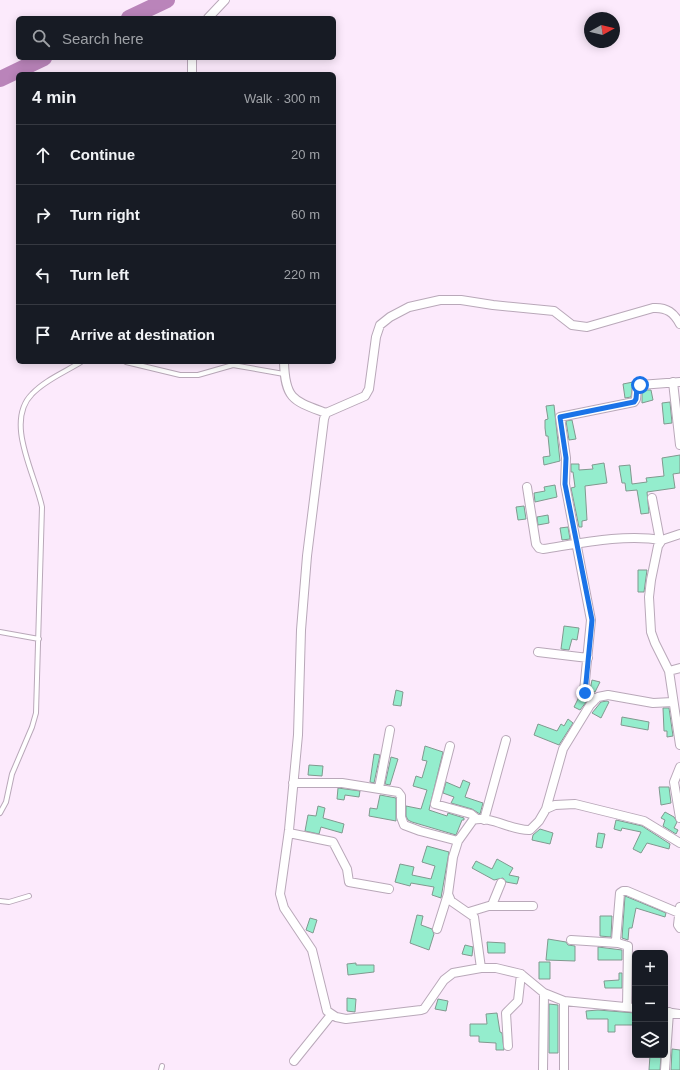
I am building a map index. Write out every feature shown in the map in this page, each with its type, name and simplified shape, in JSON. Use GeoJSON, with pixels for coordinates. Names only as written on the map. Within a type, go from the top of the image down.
{"type":"FeatureCollection","features":[{"type":"Feature","properties":{"kind":"street"},"geometry":{"type":"LineString","coordinates":[[210,16],[225,0]]}},
{"type":"Feature","properties":{"kind":"street"},"geometry":{"type":"LineString","coordinates":[[192,60],[192,72]]}},
{"type":"Feature","properties":{"kind":"street"},"geometry":{"type":"LineString","coordinates":[[284,364],[284,374],[287,388],[292,397],[298,402],[326,413],[365,396],[369,388],[376,337],[380,325],[390,317],[403,310],[424,303],[461,300],[493,305],[554,311],[572,325],[582,327],[663,307],[670,310],[680,324]]}},
{"type":"Feature","properties":{"kind":"street"},"geometry":{"type":"LineString","coordinates":[[596,699],[586,694],[584,691],[592,620],[578,543],[570,519],[565,484],[566,458],[560,417],[634,402],[636,399],[636,389],[638,385],[677,382],[680,445]]}},
{"type":"Feature","properties":{"kind":"street"},"geometry":{"type":"LineString","coordinates":[[326,413],[306,556],[301,630],[298,735],[289,833],[280,894],[284,908],[312,950],[327,1011],[331,1015],[346,1019],[421,1010],[424,1009],[444,980],[453,974],[481,968],[496,968],[521,974],[544,993],[564,1001],[631,1008],[628,946],[618,942],[571,940]]}},
{"type":"Feature","properties":{"kind":"street"},"geometry":{"type":"LineString","coordinates":[[527,487],[536,544],[539,548],[543,549],[578,543],[640,537],[661,540],[680,534]]}},
{"type":"Feature","properties":{"kind":"street"},"geometry":{"type":"LineString","coordinates":[[652,498],[661,540],[656,551],[651,580],[651,625],[655,644],[670,671],[680,745]]}},
{"type":"Feature","properties":{"kind":"street"},"geometry":{"type":"LineString","coordinates":[[538,652],[588,658]]}},
{"type":"Feature","properties":{"kind":"street"},"geometry":{"type":"LineString","coordinates":[[670,671],[680,668]]}},
{"type":"Feature","properties":{"kind":"street"},"geometry":{"type":"LineString","coordinates":[[450,746],[435,804],[471,814],[480,820],[530,830],[539,821],[546,809],[563,749],[590,705],[596,699],[601,696],[608,695],[653,702],[673,702]]}},
{"type":"Feature","properties":{"kind":"street"},"geometry":{"type":"LineString","coordinates":[[380,788],[390,730]]}},
{"type":"Feature","properties":{"kind":"street"},"geometry":{"type":"LineString","coordinates":[[480,820],[506,740]]}},
{"type":"Feature","properties":{"kind":"street"},"geometry":{"type":"LineString","coordinates":[[680,768],[674,782],[680,818]]}},
{"type":"Feature","properties":{"kind":"street"},"geometry":{"type":"LineString","coordinates":[[293,783],[342,783],[380,788],[401,794],[401,817],[404,825],[420,831],[458,841]]}},
{"type":"Feature","properties":{"kind":"street"},"geometry":{"type":"LineString","coordinates":[[546,809],[555,805],[575,804],[639,819],[647,822],[680,843]]}},
{"type":"Feature","properties":{"kind":"street"},"geometry":{"type":"LineString","coordinates":[[437,929],[448,894],[453,857],[458,841],[472,822],[480,820]]}},
{"type":"Feature","properties":{"kind":"street"},"geometry":{"type":"LineString","coordinates":[[289,833],[333,842],[347,869],[349,882],[389,889]]}},
{"type":"Feature","properties":{"kind":"street"},"geometry":{"type":"LineString","coordinates":[[491,906],[501,883]]}},
{"type":"Feature","properties":{"kind":"street"},"geometry":{"type":"LineString","coordinates":[[618,942],[616,940],[622,891],[627,891],[680,910],[678,925],[680,928]]}},
{"type":"Feature","properties":{"kind":"street"},"geometry":{"type":"LineString","coordinates":[[448,894],[451,901],[469,912],[474,917],[481,968]]}},
{"type":"Feature","properties":{"kind":"street"},"geometry":{"type":"LineString","coordinates":[[469,912],[491,906],[533,906]]}},
{"type":"Feature","properties":{"kind":"street"},"geometry":{"type":"LineString","coordinates":[[508,1046],[506,1013],[518,1002],[521,974]]}},
{"type":"Feature","properties":{"kind":"street"},"geometry":{"type":"LineString","coordinates":[[543,1070],[544,993]]}},
{"type":"Feature","properties":{"kind":"street"},"geometry":{"type":"LineString","coordinates":[[564,1001],[564,1070]]}},
{"type":"Feature","properties":{"kind":"street"},"geometry":{"type":"LineString","coordinates":[[668,1012],[680,1014]]}},
{"type":"Feature","properties":{"kind":"street"},"geometry":{"type":"LineString","coordinates":[[294,1061],[331,1015]]}},
{"type":"Feature","properties":{"kind":"street"},"geometry":{"type":"LineString","coordinates":[[665,1070],[667,1022]]}},
{"type":"Feature","properties":{"kind":"lane"},"geometry":{"type":"LineString","coordinates":[[0,813],[6,802],[12,774],[32,727],[36,713],[42,507],[39,492],[25,455],[22,418],[26,403],[31,395],[39,388],[78,364]]}},
{"type":"Feature","properties":{"kind":"lane"},"geometry":{"type":"LineString","coordinates":[[134,364],[180,375],[198,375],[233,365],[284,374]]}},
{"type":"Feature","properties":{"kind":"lane"},"geometry":{"type":"LineString","coordinates":[[0,632],[39,639]]}},
{"type":"Feature","properties":{"kind":"lane"},"geometry":{"type":"LineString","coordinates":[[0,901],[9,902],[29,896]]}},
{"type":"Feature","properties":{"kind":"building"},"geometry":{"type":"Polygon","coordinates":[[[633,382],[631,397],[625,398],[623,384],[633,382]]]}},
{"type":"Feature","properties":{"kind":"building"},"geometry":{"type":"Polygon","coordinates":[[[642,390],[651,390],[653,400],[642,403],[642,390]]]}},
{"type":"Feature","properties":{"kind":"building"},"geometry":{"type":"Polygon","coordinates":[[[670,402],[672,423],[664,424],[662,403],[670,402]]]}},
{"type":"Feature","properties":{"kind":"building"},"geometry":{"type":"Polygon","coordinates":[[[554,405],[560,461],[544,465],[543,457],[550,456],[548,436],[546,436],[545,428],[545,420],[548,419],[546,406],[554,405]]]}},
{"type":"Feature","properties":{"kind":"building"},"geometry":{"type":"Polygon","coordinates":[[[572,420],[576,439],[569,440],[566,421],[572,420]]]}},
{"type":"Feature","properties":{"kind":"building"},"geometry":{"type":"Polygon","coordinates":[[[680,455],[680,473],[673,474],[675,488],[647,492],[649,513],[641,514],[637,490],[626,491],[625,483],[622,483],[619,466],[630,465],[632,484],[647,482],[646,478],[664,476],[662,458],[680,455]]]}},
{"type":"Feature","properties":{"kind":"building"},"geometry":{"type":"Polygon","coordinates":[[[604,463],[607,483],[585,486],[587,520],[582,521],[582,527],[579,527],[571,488],[575,487],[573,472],[571,472],[571,464],[579,464],[579,470],[593,469],[592,465],[604,463]]]}},
{"type":"Feature","properties":{"kind":"building"},"geometry":{"type":"Polygon","coordinates":[[[555,485],[557,497],[535,502],[534,493],[545,491],[544,487],[555,485]]]}},
{"type":"Feature","properties":{"kind":"building"},"geometry":{"type":"Polygon","coordinates":[[[524,506],[526,519],[518,520],[516,507],[524,506]]]}},
{"type":"Feature","properties":{"kind":"building"},"geometry":{"type":"Polygon","coordinates":[[[548,515],[549,523],[538,525],[537,517],[548,515]]]}},
{"type":"Feature","properties":{"kind":"building"},"geometry":{"type":"Polygon","coordinates":[[[568,527],[570,539],[562,540],[560,528],[568,527]]]}},
{"type":"Feature","properties":{"kind":"building"},"geometry":{"type":"Polygon","coordinates":[[[638,570],[647,570],[644,592],[638,592],[638,570]]]}},
{"type":"Feature","properties":{"kind":"building"},"geometry":{"type":"Polygon","coordinates":[[[564,626],[579,628],[577,640],[572,639],[569,650],[561,649],[564,626]]]}},
{"type":"Feature","properties":{"kind":"building"},"geometry":{"type":"Polygon","coordinates":[[[592,680],[600,682],[595,692],[590,690],[592,680]]]}},
{"type":"Feature","properties":{"kind":"building"},"geometry":{"type":"Polygon","coordinates":[[[396,690],[403,692],[401,706],[393,705],[396,690]]]}},
{"type":"Feature","properties":{"kind":"building"},"geometry":{"type":"Polygon","coordinates":[[[580,695],[587,701],[580,710],[574,707],[580,695]]]}},
{"type":"Feature","properties":{"kind":"building"},"geometry":{"type":"Polygon","coordinates":[[[601,702],[609,702],[601,718],[592,713],[601,702]]]}},
{"type":"Feature","properties":{"kind":"building"},"geometry":{"type":"Polygon","coordinates":[[[663,708],[669,708],[673,736],[667,737],[667,731],[664,731],[663,708]]]}},
{"type":"Feature","properties":{"kind":"building"},"geometry":{"type":"Polygon","coordinates":[[[622,717],[649,722],[648,730],[621,725],[622,717]]]}},
{"type":"Feature","properties":{"kind":"building"},"geometry":{"type":"Polygon","coordinates":[[[568,719],[573,723],[559,745],[534,735],[538,724],[557,731],[561,724],[564,726],[568,719]]]}},
{"type":"Feature","properties":{"kind":"building"},"geometry":{"type":"Polygon","coordinates":[[[425,746],[443,752],[429,810],[447,816],[448,813],[464,818],[456,835],[412,822],[408,820],[406,816],[406,806],[421,809],[427,790],[413,786],[416,776],[422,778],[427,761],[422,760],[425,746]]]}},
{"type":"Feature","properties":{"kind":"building"},"geometry":{"type":"Polygon","coordinates":[[[374,754],[380,755],[374,783],[370,782],[374,754]]]}},
{"type":"Feature","properties":{"kind":"building"},"geometry":{"type":"Polygon","coordinates":[[[391,757],[398,759],[390,785],[385,784],[391,757]]]}},
{"type":"Feature","properties":{"kind":"building"},"geometry":{"type":"Polygon","coordinates":[[[309,765],[323,766],[322,776],[308,775],[309,765]]]}},
{"type":"Feature","properties":{"kind":"building"},"geometry":{"type":"Polygon","coordinates":[[[463,780],[470,783],[465,797],[483,803],[480,814],[472,809],[451,803],[454,797],[443,793],[446,782],[460,788],[463,780]]]}},
{"type":"Feature","properties":{"kind":"building"},"geometry":{"type":"Polygon","coordinates":[[[659,787],[669,787],[671,803],[661,805],[659,787]]]}},
{"type":"Feature","properties":{"kind":"building"},"geometry":{"type":"Polygon","coordinates":[[[338,788],[360,791],[359,797],[345,795],[344,800],[337,799],[338,788]]]}},
{"type":"Feature","properties":{"kind":"building"},"geometry":{"type":"Polygon","coordinates":[[[380,795],[396,798],[396,821],[369,816],[370,808],[377,809],[380,795]]]}},
{"type":"Feature","properties":{"kind":"building"},"geometry":{"type":"Polygon","coordinates":[[[318,806],[325,808],[323,818],[344,824],[342,833],[321,827],[319,834],[305,831],[308,815],[316,816],[318,806]]]}},
{"type":"Feature","properties":{"kind":"building"},"geometry":{"type":"Polygon","coordinates":[[[665,812],[674,817],[677,822],[674,828],[678,830],[676,834],[663,826],[665,820],[661,818],[665,812]]]}},
{"type":"Feature","properties":{"kind":"building"},"geometry":{"type":"Polygon","coordinates":[[[616,820],[642,826],[670,844],[669,849],[647,843],[641,853],[633,849],[641,832],[622,828],[621,831],[614,829],[616,820]]]}},
{"type":"Feature","properties":{"kind":"building"},"geometry":{"type":"Polygon","coordinates":[[[540,829],[553,833],[550,844],[532,840],[533,835],[540,829]]]}},
{"type":"Feature","properties":{"kind":"building"},"geometry":{"type":"Polygon","coordinates":[[[598,833],[605,834],[602,848],[596,847],[598,833]]]}},
{"type":"Feature","properties":{"kind":"building"},"geometry":{"type":"Polygon","coordinates":[[[427,846],[449,852],[441,898],[432,895],[434,887],[411,883],[410,886],[395,882],[400,864],[414,867],[412,875],[431,879],[435,866],[422,862],[427,846]]]}},
{"type":"Feature","properties":{"kind":"building"},"geometry":{"type":"Polygon","coordinates":[[[497,859],[513,868],[509,875],[519,877],[517,884],[506,882],[503,878],[494,880],[472,868],[476,861],[492,869],[497,859]]]}},
{"type":"Feature","properties":{"kind":"building"},"geometry":{"type":"Polygon","coordinates":[[[625,896],[666,913],[665,917],[636,908],[632,928],[629,928],[628,940],[622,938],[625,896]]]}},
{"type":"Feature","properties":{"kind":"building"},"geometry":{"type":"Polygon","coordinates":[[[417,915],[423,916],[421,925],[432,929],[434,934],[429,950],[410,943],[417,915]]]}},
{"type":"Feature","properties":{"kind":"building"},"geometry":{"type":"Polygon","coordinates":[[[600,916],[612,916],[611,937],[600,936],[600,916]]]}},
{"type":"Feature","properties":{"kind":"building"},"geometry":{"type":"Polygon","coordinates":[[[310,918],[317,920],[313,933],[306,930],[310,918]]]}},
{"type":"Feature","properties":{"kind":"building"},"geometry":{"type":"Polygon","coordinates":[[[548,939],[566,942],[568,945],[575,946],[575,961],[546,960],[548,939]]]}},
{"type":"Feature","properties":{"kind":"building"},"geometry":{"type":"Polygon","coordinates":[[[487,942],[505,943],[505,953],[488,953],[487,942]]]}},
{"type":"Feature","properties":{"kind":"building"},"geometry":{"type":"Polygon","coordinates":[[[465,945],[473,947],[472,956],[462,954],[465,945]]]}},
{"type":"Feature","properties":{"kind":"building"},"geometry":{"type":"Polygon","coordinates":[[[598,947],[622,950],[622,960],[598,960],[598,947]]]}},
{"type":"Feature","properties":{"kind":"building"},"geometry":{"type":"Polygon","coordinates":[[[539,962],[550,962],[550,979],[539,979],[539,962]]]}},
{"type":"Feature","properties":{"kind":"building"},"geometry":{"type":"Polygon","coordinates":[[[356,963],[356,965],[374,965],[374,972],[348,975],[347,964],[356,963]]]}},
{"type":"Feature","properties":{"kind":"building"},"geometry":{"type":"Polygon","coordinates":[[[619,973],[622,973],[622,988],[605,988],[604,981],[619,980],[619,973]]]}},
{"type":"Feature","properties":{"kind":"building"},"geometry":{"type":"Polygon","coordinates":[[[347,998],[356,999],[355,1012],[347,1011],[347,998]]]}},
{"type":"Feature","properties":{"kind":"building"},"geometry":{"type":"Polygon","coordinates":[[[438,999],[448,1001],[446,1011],[435,1009],[438,999]]]}},
{"type":"Feature","properties":{"kind":"building"},"geometry":{"type":"Polygon","coordinates":[[[549,1004],[558,1005],[558,1053],[549,1053],[549,1004]]]}},
{"type":"Feature","properties":{"kind":"building"},"geometry":{"type":"Polygon","coordinates":[[[598,1010],[632,1013],[632,1025],[615,1025],[615,1032],[608,1032],[608,1019],[587,1019],[586,1011],[598,1010]]]}},
{"type":"Feature","properties":{"kind":"building"},"geometry":{"type":"Polygon","coordinates":[[[497,1013],[504,1050],[496,1050],[496,1043],[479,1042],[479,1036],[470,1036],[470,1024],[487,1024],[486,1014],[497,1013]]]}},
{"type":"Feature","properties":{"kind":"building"},"geometry":{"type":"Polygon","coordinates":[[[672,1049],[680,1050],[680,1070],[671,1070],[672,1049]]]}},
{"type":"Feature","properties":{"kind":"building"},"geometry":{"type":"Polygon","coordinates":[[[650,1058],[661,1058],[660,1070],[649,1070],[650,1058]]]}},
{"type":"Feature","properties":{"kind":"waterway"},"geometry":{"type":"LineString","coordinates":[[133,16],[167,0]]}},
{"type":"Feature","properties":{"kind":"waterway"},"geometry":{"type":"LineString","coordinates":[[0,79],[40,60]]}},
{"type":"Feature","properties":{"kind":"route"},"geometry":{"type":"LineString","coordinates":[[585,693],[592,620],[578,543],[570,519],[564,475],[566,458],[562,442],[560,417],[634,402],[636,399],[636,389],[638,385],[640,385]]}}]}
